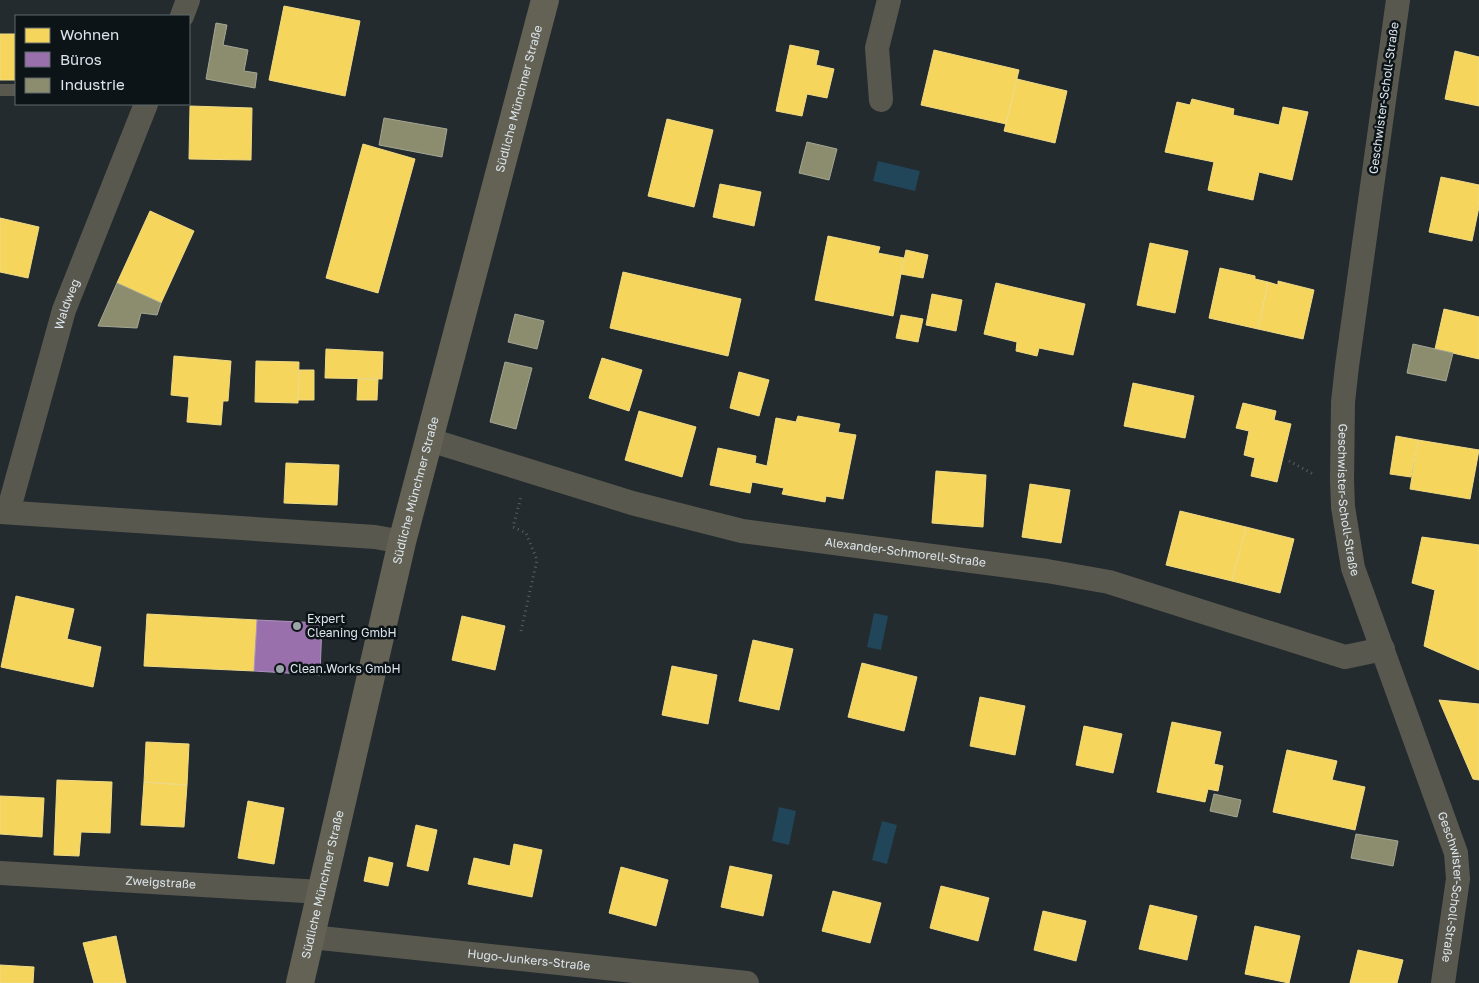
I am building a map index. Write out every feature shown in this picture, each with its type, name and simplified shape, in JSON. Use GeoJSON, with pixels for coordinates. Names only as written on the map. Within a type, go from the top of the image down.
{"type":"FeatureCollection","features":[{"type":"Feature","properties":{"kind":"main road","name":"Südliche Münchner Straße"},"geometry":{"type":"LineString","coordinates":[[300,983],[402,542],[544,0]]}},
{"type":"Feature","properties":{"kind":"street"},"geometry":{"type":"LineString","coordinates":[[182,15],[188,0]]}},
{"type":"Feature","properties":{"kind":"street"},"geometry":{"type":"LineString","coordinates":[[881,100],[877,48],[889,0]]}},
{"type":"Feature","properties":{"kind":"street","name":"Geschwister-Scholl-Straße"},"geometry":{"type":"LineString","coordinates":[[1398,0],[1349,347],[1342,410],[1343,507],[1353,568],[1456,853],[1458,879],[1443,983]]}},
{"type":"Feature","properties":{"kind":"street","name":"Waldweg"},"geometry":{"type":"LineString","coordinates":[[146,105],[64,310],[4,512],[375,537],[402,542]]}},
{"type":"Feature","properties":{"kind":"street","name":"Alexander-Schmorell-Straße"},"geometry":{"type":"LineString","coordinates":[[430,440],[632,503],[742,531],[1047,571],[1109,582],[1345,657],[1383,649]]}},
{"type":"Feature","properties":{"kind":"street","name":"Zweigstraße"},"geometry":{"type":"LineString","coordinates":[[0,873],[321,892]]}},
{"type":"Feature","properties":{"kind":"street","name":"Hugo-Junkers-Straße"},"geometry":{"type":"LineString","coordinates":[[311,937],[747,983]]}},
{"type":"Feature","properties":{"kind":"lane"},"geometry":{"type":"LineString","coordinates":[[0,90],[15,90]]}},
{"type":"Feature","properties":{"kind":"path"},"geometry":{"type":"LineString","coordinates":[[521,631],[537,560],[526,533],[514,527],[528,470]]}},
{"type":"Feature","properties":{"kind":"water"},"geometry":{"type":"Polygon","coordinates":[[[878,161],[920,171],[915,191],[873,181],[878,161]]]}},
{"type":"Feature","properties":{"kind":"water"},"geometry":{"type":"Polygon","coordinates":[[[874,613],[888,616],[881,650],[867,647],[874,613]]]}},
{"type":"Feature","properties":{"kind":"water"},"geometry":{"type":"Polygon","coordinates":[[[779,807],[796,811],[789,845],[772,841],[779,807]]]}},
{"type":"Feature","properties":{"kind":"water"},"geometry":{"type":"Polygon","coordinates":[[[882,821],[897,825],[887,864],[872,860],[882,821]]]}},
{"type":"Feature","properties":{"kind":"building: Wohnen"},"geometry":{"type":"Polygon","coordinates":[[[284,6],[360,21],[345,96],[269,80],[284,6]]]}},
{"type":"Feature","properties":{"kind":"building: Wohnen"},"geometry":{"type":"Polygon","coordinates":[[[0,34],[15,34],[15,80],[0,80],[0,34]]]}},
{"type":"Feature","properties":{"kind":"building: Wohnen"},"geometry":{"type":"Polygon","coordinates":[[[790,45],[819,51],[816,65],[834,69],[827,98],[807,94],[802,116],[776,111],[790,45]]]}},
{"type":"Feature","properties":{"kind":"building: Wohnen"},"geometry":{"type":"Polygon","coordinates":[[[934,50],[1019,70],[1006,124],[921,105],[934,50]]]}},
{"type":"Feature","properties":{"kind":"building: Wohnen"},"geometry":{"type":"Polygon","coordinates":[[[1455,51],[1479,57],[1479,106],[1445,99],[1455,51]]]}},
{"type":"Feature","properties":{"kind":"building: Wohnen"},"geometry":{"type":"Polygon","coordinates":[[[1017,79],[1067,91],[1055,143],[1004,131],[1017,79]]]}},
{"type":"Feature","properties":{"kind":"building: Wohnen"},"geometry":{"type":"Polygon","coordinates":[[[1192,99],[1234,109],[1233,115],[1279,125],[1283,107],[1308,112],[1292,180],[1259,172],[1253,200],[1208,190],[1214,162],[1165,152],[1177,102],[1190,105],[1192,99]]]}},
{"type":"Feature","properties":{"kind":"building: Wohnen"},"geometry":{"type":"Polygon","coordinates":[[[190,106],[252,108],[251,160],[189,159],[190,106]]]}},
{"type":"Feature","properties":{"kind":"building: Wohnen"},"geometry":{"type":"Polygon","coordinates":[[[667,119],[713,130],[694,207],[648,196],[667,119]]]}},
{"type":"Feature","properties":{"kind":"building: Wohnen"},"geometry":{"type":"Polygon","coordinates":[[[363,144],[415,159],[378,293],[326,278],[363,144]]]}},
{"type":"Feature","properties":{"kind":"building: Wohnen"},"geometry":{"type":"Polygon","coordinates":[[[1441,177],[1479,185],[1479,207],[1472,241],[1429,232],[1441,177]]]}},
{"type":"Feature","properties":{"kind":"building: Wohnen"},"geometry":{"type":"Polygon","coordinates":[[[720,184],[761,192],[754,226],[713,217],[720,184]]]}},
{"type":"Feature","properties":{"kind":"building: Wohnen"},"geometry":{"type":"Polygon","coordinates":[[[150,211],[194,231],[161,303],[117,283],[150,211]]]}},
{"type":"Feature","properties":{"kind":"building: Wohnen"},"geometry":{"type":"Polygon","coordinates":[[[0,218],[39,227],[28,278],[0,272],[0,218]]]}},
{"type":"Feature","properties":{"kind":"building: Wohnen"},"geometry":{"type":"Polygon","coordinates":[[[828,236],[880,247],[878,253],[904,258],[893,316],[815,300],[828,236]]]}},
{"type":"Feature","properties":{"kind":"building: Wohnen"},"geometry":{"type":"Polygon","coordinates":[[[1150,243],[1188,251],[1175,313],[1137,305],[1150,243]]]}},
{"type":"Feature","properties":{"kind":"building: Wohnen"},"geometry":{"type":"Polygon","coordinates":[[[906,250],[928,255],[923,278],[901,274],[906,250]]]}},
{"type":"Feature","properties":{"kind":"building: Wohnen"},"geometry":{"type":"Polygon","coordinates":[[[1220,268],[1255,276],[1255,279],[1268,282],[1258,329],[1209,318],[1220,268]]]}},
{"type":"Feature","properties":{"kind":"building: Wohnen"},"geometry":{"type":"Polygon","coordinates":[[[623,272],[741,299],[728,356],[610,328],[623,272]]]}},
{"type":"Feature","properties":{"kind":"building: Wohnen"},"geometry":{"type":"Polygon","coordinates":[[[1278,281],[1314,290],[1303,339],[1258,329],[1268,282],[1278,285],[1278,281]]]}},
{"type":"Feature","properties":{"kind":"building: Wohnen"},"geometry":{"type":"Polygon","coordinates":[[[996,283],[1085,304],[1073,355],[1039,348],[1037,356],[1016,351],[1017,342],[984,334],[996,283]]]}},
{"type":"Feature","properties":{"kind":"building: Wohnen"},"geometry":{"type":"Polygon","coordinates":[[[932,294],[962,300],[956,331],[926,325],[932,294]]]}},
{"type":"Feature","properties":{"kind":"building: Wohnen"},"geometry":{"type":"Polygon","coordinates":[[[1444,309],[1479,317],[1479,359],[1435,349],[1444,309]]]}},
{"type":"Feature","properties":{"kind":"building: Wohnen"},"geometry":{"type":"Polygon","coordinates":[[[901,315],[923,319],[918,342],[896,338],[901,315]]]}},
{"type":"Feature","properties":{"kind":"building: Wohnen"},"geometry":{"type":"Polygon","coordinates":[[[326,349],[383,352],[382,379],[325,378],[326,349]]]}},
{"type":"Feature","properties":{"kind":"building: Wohnen"},"geometry":{"type":"Polygon","coordinates":[[[174,356],[231,361],[228,401],[223,401],[221,425],[187,422],[189,397],[171,395],[174,356]]]}},
{"type":"Feature","properties":{"kind":"building: Wohnen"},"geometry":{"type":"Polygon","coordinates":[[[602,358],[642,370],[629,411],[589,398],[602,358]]]}},
{"type":"Feature","properties":{"kind":"building: Wohnen"},"geometry":{"type":"Polygon","coordinates":[[[256,361],[299,362],[298,403],[255,402],[256,361]]]}},
{"type":"Feature","properties":{"kind":"building: Wohnen"},"geometry":{"type":"Polygon","coordinates":[[[299,370],[314,370],[314,400],[298,400],[299,370]]]}},
{"type":"Feature","properties":{"kind":"building: Wohnen"},"geometry":{"type":"Polygon","coordinates":[[[739,372],[769,380],[759,416],[730,408],[739,372]]]}},
{"type":"Feature","properties":{"kind":"building: Wohnen"},"geometry":{"type":"Polygon","coordinates":[[[358,379],[378,379],[377,400],[357,400],[358,379]]]}},
{"type":"Feature","properties":{"kind":"building: Wohnen"},"geometry":{"type":"Polygon","coordinates":[[[1133,383],[1194,396],[1185,438],[1124,426],[1133,383]]]}},
{"type":"Feature","properties":{"kind":"building: Wohnen"},"geometry":{"type":"Polygon","coordinates":[[[1243,403],[1276,411],[1274,420],[1291,424],[1277,482],[1251,476],[1255,458],[1244,455],[1249,431],[1236,428],[1243,403]]]}},
{"type":"Feature","properties":{"kind":"building: Wohnen"},"geometry":{"type":"Polygon","coordinates":[[[639,411],[696,427],[682,477],[625,460],[639,411]]]}},
{"type":"Feature","properties":{"kind":"building: Wohnen"},"geometry":{"type":"Polygon","coordinates":[[[798,416],[840,424],[838,432],[856,435],[843,499],[826,496],[825,502],[782,494],[784,488],[752,482],[750,493],[710,485],[718,448],[756,456],[755,463],[767,466],[776,418],[796,422],[798,416]]]}},
{"type":"Feature","properties":{"kind":"building: Wohnen"},"geometry":{"type":"Polygon","coordinates":[[[1396,436],[1418,440],[1411,477],[1390,474],[1396,436]]]}},
{"type":"Feature","properties":{"kind":"building: Wohnen"},"geometry":{"type":"Polygon","coordinates":[[[1418,440],[1479,450],[1470,499],[1410,489],[1418,440]]]}},
{"type":"Feature","properties":{"kind":"building: Wohnen"},"geometry":{"type":"Polygon","coordinates":[[[286,463],[339,465],[337,505],[284,503],[286,463]]]}},
{"type":"Feature","properties":{"kind":"building: Wohnen"},"geometry":{"type":"Polygon","coordinates":[[[936,471],[986,475],[983,527],[932,523],[936,471]]]}},
{"type":"Feature","properties":{"kind":"building: Wohnen"},"geometry":{"type":"Polygon","coordinates":[[[1030,484],[1070,490],[1061,543],[1022,537],[1030,484]]]}},
{"type":"Feature","properties":{"kind":"building: Wohnen"},"geometry":{"type":"Polygon","coordinates":[[[1180,511],[1246,527],[1232,581],[1166,565],[1180,511]]]}},
{"type":"Feature","properties":{"kind":"building: Wohnen"},"geometry":{"type":"Polygon","coordinates":[[[1246,527],[1294,539],[1280,593],[1232,581],[1246,527]]]}},
{"type":"Feature","properties":{"kind":"building: Wohnen"},"geometry":{"type":"Polygon","coordinates":[[[1422,537],[1479,545],[1479,670],[1424,646],[1435,590],[1412,583],[1422,537]]]}},
{"type":"Feature","properties":{"kind":"building: Wohnen"},"geometry":{"type":"Polygon","coordinates":[[[16,596],[74,609],[67,639],[101,647],[93,687],[1,667],[16,596]]]}},
{"type":"Feature","properties":{"kind":"building: Wohnen"},"geometry":{"type":"Polygon","coordinates":[[[147,614],[257,620],[254,671],[144,666],[147,614]]]}},
{"type":"Feature","properties":{"kind":"building: Wohnen"},"geometry":{"type":"Polygon","coordinates":[[[462,616],[505,626],[495,670],[452,660],[462,616]]]}},
{"type":"Feature","properties":{"kind":"building: Wohnen"},"geometry":{"type":"Polygon","coordinates":[[[753,640],[793,649],[779,710],[739,701],[753,640]]]}},
{"type":"Feature","properties":{"kind":"building: Wohnen"},"geometry":{"type":"Polygon","coordinates":[[[862,663],[917,677],[904,731],[848,717],[862,663]]]}},
{"type":"Feature","properties":{"kind":"building: Wohnen"},"geometry":{"type":"Polygon","coordinates":[[[672,666],[717,675],[708,724],[662,715],[672,666]]]}},
{"type":"Feature","properties":{"kind":"building: Wohnen"},"geometry":{"type":"Polygon","coordinates":[[[980,697],[1025,706],[1015,755],[970,746],[980,697]]]}},
{"type":"Feature","properties":{"kind":"building: Wohnen"},"geometry":{"type":"Polygon","coordinates":[[[1439,700],[1479,704],[1479,780],[1473,779],[1439,700]]]}},
{"type":"Feature","properties":{"kind":"building: Wohnen"},"geometry":{"type":"Polygon","coordinates":[[[1172,722],[1221,732],[1214,764],[1223,766],[1218,791],[1208,789],[1205,802],[1157,792],[1172,722]]]}},
{"type":"Feature","properties":{"kind":"building: Wohnen"},"geometry":{"type":"Polygon","coordinates":[[[1084,726],[1122,734],[1113,773],[1076,765],[1084,726]]]}},
{"type":"Feature","properties":{"kind":"building: Wohnen"},"geometry":{"type":"Polygon","coordinates":[[[146,742],[189,744],[187,785],[144,782],[146,742]]]}},
{"type":"Feature","properties":{"kind":"building: Wohnen"},"geometry":{"type":"Polygon","coordinates":[[[1287,750],[1337,761],[1332,780],[1365,787],[1355,830],[1273,812],[1287,750]]]}},
{"type":"Feature","properties":{"kind":"building: Wohnen"},"geometry":{"type":"Polygon","coordinates":[[[57,780],[112,782],[110,833],[81,832],[79,856],[54,855],[57,780]]]}},
{"type":"Feature","properties":{"kind":"building: Wohnen"},"geometry":{"type":"Polygon","coordinates":[[[144,782],[187,785],[184,827],[141,825],[144,782]]]}},
{"type":"Feature","properties":{"kind":"building: Wohnen"},"geometry":{"type":"Polygon","coordinates":[[[0,796],[44,798],[42,837],[0,834],[0,796]]]}},
{"type":"Feature","properties":{"kind":"building: Wohnen"},"geometry":{"type":"Polygon","coordinates":[[[248,801],[284,808],[274,864],[238,858],[248,801]]]}},
{"type":"Feature","properties":{"kind":"building: Wohnen"},"geometry":{"type":"Polygon","coordinates":[[[416,825],[437,830],[428,871],[407,866],[416,825]]]}},
{"type":"Feature","properties":{"kind":"building: Wohnen"},"geometry":{"type":"Polygon","coordinates":[[[514,844],[542,850],[532,897],[468,884],[474,858],[510,866],[514,844]]]}},
{"type":"Feature","properties":{"kind":"building: Wohnen"},"geometry":{"type":"Polygon","coordinates":[[[369,857],[393,863],[388,886],[364,881],[369,857]]]}},
{"type":"Feature","properties":{"kind":"building: Wohnen"},"geometry":{"type":"Polygon","coordinates":[[[730,866],[772,875],[763,916],[721,907],[730,866]]]}},
{"type":"Feature","properties":{"kind":"building: Wohnen"},"geometry":{"type":"Polygon","coordinates":[[[621,867],[668,880],[656,926],[609,913],[621,867]]]}},
{"type":"Feature","properties":{"kind":"building: Wohnen"},"geometry":{"type":"Polygon","coordinates":[[[941,886],[989,898],[978,941],[930,928],[941,886]]]}},
{"type":"Feature","properties":{"kind":"building: Wohnen"},"geometry":{"type":"Polygon","coordinates":[[[833,891],[881,903],[870,943],[822,931],[833,891]]]}},
{"type":"Feature","properties":{"kind":"building: Wohnen"},"geometry":{"type":"Polygon","coordinates":[[[1150,905],[1197,916],[1187,960],[1139,949],[1150,905]]]}},
{"type":"Feature","properties":{"kind":"building: Wohnen"},"geometry":{"type":"Polygon","coordinates":[[[1043,911],[1086,921],[1076,961],[1034,950],[1043,911]]]}},
{"type":"Feature","properties":{"kind":"building: Wohnen"},"geometry":{"type":"Polygon","coordinates":[[[1255,926],[1300,936],[1289,983],[1245,974],[1255,926]]]}},
{"type":"Feature","properties":{"kind":"building: Wohnen"},"geometry":{"type":"Polygon","coordinates":[[[116,936],[126,983],[94,983],[83,943],[116,936]]]}},
{"type":"Feature","properties":{"kind":"building: Wohnen"},"geometry":{"type":"Polygon","coordinates":[[[1358,950],[1403,960],[1397,983],[1350,983],[1358,950]]]}},
{"type":"Feature","properties":{"kind":"building: Wohnen"},"geometry":{"type":"Polygon","coordinates":[[[0,965],[34,967],[33,983],[0,983],[0,965]]]}},
{"type":"Feature","properties":{"kind":"building: Büros"},"geometry":{"type":"Polygon","coordinates":[[[257,620],[322,623],[320,675],[254,671],[257,620]]]}},
{"type":"Feature","properties":{"kind":"building: Industrie"},"geometry":{"type":"Polygon","coordinates":[[[216,23],[227,25],[223,45],[248,50],[244,71],[257,73],[255,88],[206,79],[216,23]]]}},
{"type":"Feature","properties":{"kind":"building: Industrie"},"geometry":{"type":"Polygon","coordinates":[[[384,118],[447,129],[442,157],[379,145],[384,118]]]}},
{"type":"Feature","properties":{"kind":"building: Industrie"},"geometry":{"type":"Polygon","coordinates":[[[807,142],[837,149],[829,180],[799,173],[807,142]]]}},
{"type":"Feature","properties":{"kind":"building: Industrie"},"geometry":{"type":"Polygon","coordinates":[[[117,283],[161,303],[157,315],[141,313],[137,328],[98,326],[117,283]]]}},
{"type":"Feature","properties":{"kind":"building: Industrie"},"geometry":{"type":"Polygon","coordinates":[[[515,314],[544,321],[537,349],[508,342],[515,314]]]}},
{"type":"Feature","properties":{"kind":"building: Industrie"},"geometry":{"type":"Polygon","coordinates":[[[1413,344],[1453,353],[1446,381],[1407,373],[1413,344]]]}},
{"type":"Feature","properties":{"kind":"building: Industrie"},"geometry":{"type":"Polygon","coordinates":[[[505,362],[532,368],[516,429],[490,422],[505,362]]]}},
{"type":"Feature","properties":{"kind":"building: Industrie"},"geometry":{"type":"Polygon","coordinates":[[[1214,794],[1241,800],[1237,817],[1210,811],[1214,794]]]}},
{"type":"Feature","properties":{"kind":"building: Industrie"},"geometry":{"type":"Polygon","coordinates":[[[1356,834],[1398,841],[1393,866],[1351,858],[1356,834]]]}},
{"type":"Feature","properties":{"kind":"place","name":"Expert Cleaning GmbH"},"geometry":{"type":"Point","coordinates":[297,626]}},
{"type":"Feature","properties":{"kind":"place","name":"Clean.Works GmbH"},"geometry":{"type":"Point","coordinates":[280,669]}}]}
